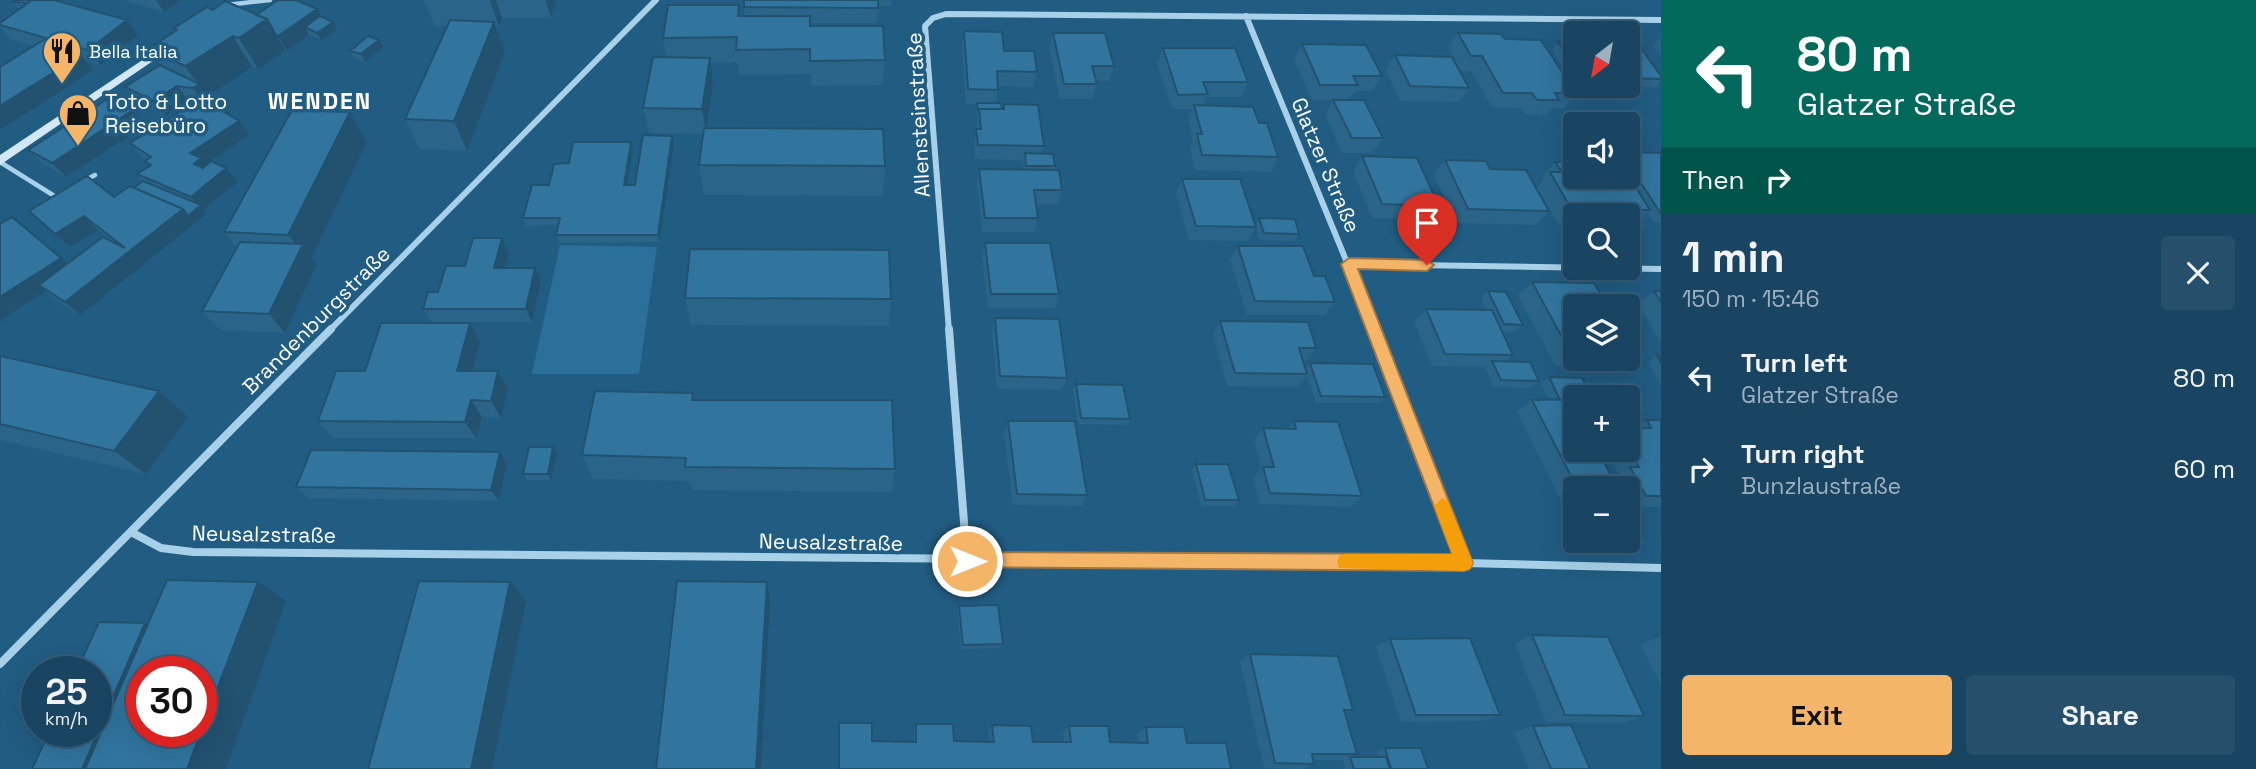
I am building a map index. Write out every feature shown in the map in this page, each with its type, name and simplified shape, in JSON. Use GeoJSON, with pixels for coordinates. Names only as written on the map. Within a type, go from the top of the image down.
{"type":"FeatureCollection","features":[{"type":"Feature","properties":{"kind":"main road"},"geometry":{"type":"LineString","coordinates":[[0,162],[176,41]]}},
{"type":"Feature","properties":{"kind":"street","name":"Brandenburgstraße"},"geometry":{"type":"LineString","coordinates":[[0,664],[656,0]]}},
{"type":"Feature","properties":{"kind":"street","name":"Allensteinstraße"},"geometry":{"type":"LineString","coordinates":[[967,561],[925,26],[933,18],[946,14],[1661,20]]}},
{"type":"Feature","properties":{"kind":"street","name":"Glatzer Straße"},"geometry":{"type":"LineString","coordinates":[[1245,16],[1349,264],[1464,563]]}},
{"type":"Feature","properties":{"kind":"street"},"geometry":{"type":"LineString","coordinates":[[1349,264],[1661,269]]}},
{"type":"Feature","properties":{"kind":"street","name":"Neusalzstraße"},"geometry":{"type":"LineString","coordinates":[[131,532],[161,548],[193,552],[967,561],[1464,563],[1661,568]]}},
{"type":"Feature","properties":{"kind":"lane"},"geometry":{"type":"LineString","coordinates":[[223,6],[270,0]]}},
{"type":"Feature","properties":{"kind":"lane"},"geometry":{"type":"LineString","coordinates":[[0,162],[56,197],[66,191]]}},
{"type":"Feature","properties":{"kind":"lane"},"geometry":{"type":"LineString","coordinates":[[75,186],[95,175]]}},
{"type":"Feature","properties":{"kind":"shaded area"},"geometry":{"type":"Polygon","coordinates":[[[560,245],[657,247],[639,374],[532,374],[560,245]]]}},
{"type":"Feature","properties":{"kind":"building"},"geometry":{"type":"Polygon","coordinates":[[[32,0],[28,3],[13,2],[32,0]]]}},
{"type":"Feature","properties":{"kind":"building"},"geometry":{"type":"Polygon","coordinates":[[[32,0],[54,0],[127,20],[88,50],[0,25],[32,0]]]}},
{"type":"Feature","properties":{"kind":"building"},"geometry":{"type":"Polygon","coordinates":[[[278,0],[296,0],[317,9],[278,36],[267,19],[256,15],[278,0]]]}},
{"type":"Feature","properties":{"kind":"building"},"geometry":{"type":"Polygon","coordinates":[[[744,0],[878,0],[878,8],[744,7],[744,0]]]}},
{"type":"Feature","properties":{"kind":"building"},"geometry":{"type":"Polygon","coordinates":[[[225,1],[267,19],[239,38],[233,36],[185,66],[148,49],[207,7],[213,10],[225,1]]]}},
{"type":"Feature","properties":{"kind":"building"},"geometry":{"type":"Polygon","coordinates":[[[668,5],[739,5],[738,16],[810,16],[810,26],[883,26],[885,60],[810,61],[810,49],[736,50],[737,37],[663,38],[668,5]]]}},
{"type":"Feature","properties":{"kind":"building"},"geometry":{"type":"Polygon","coordinates":[[[320,16],[333,22],[317,33],[305,27],[320,16]]]}},
{"type":"Feature","properties":{"kind":"building"},"geometry":{"type":"Polygon","coordinates":[[[450,20],[494,22],[454,121],[405,119],[450,20]]]}},
{"type":"Feature","properties":{"kind":"building"},"geometry":{"type":"Polygon","coordinates":[[[964,31],[1002,32],[1004,51],[1034,51],[1037,72],[997,71],[998,90],[968,89],[964,31]]]}},
{"type":"Feature","properties":{"kind":"building"},"geometry":{"type":"Polygon","coordinates":[[[1053,33],[1105,33],[1114,66],[1092,66],[1097,84],[1064,84],[1053,33]]]}},
{"type":"Feature","properties":{"kind":"building"},"geometry":{"type":"Polygon","coordinates":[[[1458,33],[1501,34],[1505,39],[1541,40],[1563,73],[1563,93],[1555,93],[1559,100],[1537,100],[1532,93],[1503,93],[1482,56],[1471,56],[1458,33]]]}},
{"type":"Feature","properties":{"kind":"building"},"geometry":{"type":"Polygon","coordinates":[[[368,36],[379,40],[361,54],[350,51],[368,36]]]}},
{"type":"Feature","properties":{"kind":"building"},"geometry":{"type":"Polygon","coordinates":[[[45,39],[81,55],[0,106],[0,67],[45,39]]]}},
{"type":"Feature","properties":{"kind":"building"},"geometry":{"type":"Polygon","coordinates":[[[1302,44],[1366,45],[1382,76],[1353,76],[1358,85],[1320,85],[1302,44]]]}},
{"type":"Feature","properties":{"kind":"building"},"geometry":{"type":"Polygon","coordinates":[[[1640,47],[1661,76],[1661,79],[1640,78],[1640,47]]]}},
{"type":"Feature","properties":{"kind":"building"},"geometry":{"type":"Polygon","coordinates":[[[1163,48],[1235,48],[1248,82],[1203,82],[1208,94],[1178,95],[1163,48]]]}},
{"type":"Feature","properties":{"kind":"building"},"geometry":{"type":"Polygon","coordinates":[[[1395,55],[1452,57],[1469,88],[1410,86],[1395,55]]]}},
{"type":"Feature","properties":{"kind":"building"},"geometry":{"type":"Polygon","coordinates":[[[653,57],[710,58],[702,109],[643,108],[653,57]]]}},
{"type":"Feature","properties":{"kind":"building"},"geometry":{"type":"Polygon","coordinates":[[[160,65],[199,84],[193,88],[177,86],[154,101],[125,87],[160,65]]]}},
{"type":"Feature","properties":{"kind":"building"},"geometry":{"type":"Polygon","coordinates":[[[208,94],[223,103],[216,107],[239,121],[190,153],[201,158],[194,164],[203,168],[211,161],[226,168],[191,197],[137,174],[151,165],[145,161],[151,157],[130,143],[208,94]]]}},
{"type":"Feature","properties":{"kind":"building"},"geometry":{"type":"Polygon","coordinates":[[[109,98],[133,110],[52,163],[28,150],[109,98]]]}},
{"type":"Feature","properties":{"kind":"building"},"geometry":{"type":"Polygon","coordinates":[[[1333,100],[1364,100],[1383,138],[1352,138],[1333,100]]]}},
{"type":"Feature","properties":{"kind":"building"},"geometry":{"type":"Polygon","coordinates":[[[977,103],[1001,103],[1002,109],[978,111],[977,103]]]}},
{"type":"Feature","properties":{"kind":"building"},"geometry":{"type":"Polygon","coordinates":[[[1004,104],[1038,105],[1044,146],[978,145],[976,129],[981,129],[979,109],[1004,109],[1004,104]]]}},
{"type":"Feature","properties":{"kind":"building"},"geometry":{"type":"Polygon","coordinates":[[[1194,105],[1253,107],[1259,123],[1267,123],[1278,157],[1202,155],[1197,134],[1202,134],[1194,105]]]}},
{"type":"Feature","properties":{"kind":"building"},"geometry":{"type":"Polygon","coordinates":[[[292,110],[350,112],[288,235],[224,232],[292,110]]]}},
{"type":"Feature","properties":{"kind":"building"},"geometry":{"type":"Polygon","coordinates":[[[704,128],[883,129],[885,166],[699,165],[704,128]]]}},
{"type":"Feature","properties":{"kind":"building"},"geometry":{"type":"Polygon","coordinates":[[[643,135],[672,136],[658,235],[556,235],[560,218],[523,218],[532,185],[549,185],[554,164],[569,163],[573,142],[631,142],[624,185],[635,185],[643,135]]]}},
{"type":"Feature","properties":{"kind":"building"},"geometry":{"type":"Polygon","coordinates":[[[1640,152],[1661,153],[1661,214],[1640,182],[1640,152]]]}},
{"type":"Feature","properties":{"kind":"building"},"geometry":{"type":"Polygon","coordinates":[[[1025,153],[1053,154],[1055,166],[1026,166],[1025,153]]]}},
{"type":"Feature","properties":{"kind":"building"},"geometry":{"type":"Polygon","coordinates":[[[1362,156],[1417,158],[1439,206],[1382,204],[1362,156]]]}},
{"type":"Feature","properties":{"kind":"building"},"geometry":{"type":"Polygon","coordinates":[[[1445,160],[1486,161],[1490,169],[1526,170],[1549,211],[1468,209],[1445,160]]]}},
{"type":"Feature","properties":{"kind":"building"},"geometry":{"type":"Polygon","coordinates":[[[1555,162],[1563,162],[1563,189],[1637,189],[1650,210],[1640,210],[1640,203],[1568,203],[1550,172],[1562,172],[1555,162]]]}},
{"type":"Feature","properties":{"kind":"building"},"geometry":{"type":"Polygon","coordinates":[[[979,169],[1059,170],[1062,190],[1034,190],[1038,218],[985,218],[979,169]]]}},
{"type":"Feature","properties":{"kind":"building"},"geometry":{"type":"Polygon","coordinates":[[[87,176],[114,197],[130,186],[183,209],[65,302],[39,285],[103,237],[125,248],[84,216],[55,234],[29,211],[87,176]]]}},
{"type":"Feature","properties":{"kind":"building"},"geometry":{"type":"Polygon","coordinates":[[[1182,179],[1240,179],[1256,227],[1196,226],[1182,179]]]}},
{"type":"Feature","properties":{"kind":"building"},"geometry":{"type":"Polygon","coordinates":[[[143,181],[201,205],[188,216],[183,209],[134,188],[143,181]]]}},
{"type":"Feature","properties":{"kind":"building"},"geometry":{"type":"Polygon","coordinates":[[[12,217],[61,258],[0,297],[0,224],[12,217]]]}},
{"type":"Feature","properties":{"kind":"building"},"geometry":{"type":"Polygon","coordinates":[[[1259,218],[1295,219],[1299,234],[1264,233],[1259,218]]]}},
{"type":"Feature","properties":{"kind":"building"},"geometry":{"type":"Polygon","coordinates":[[[473,238],[502,238],[494,268],[535,268],[526,309],[423,309],[428,292],[438,292],[446,266],[465,266],[473,238]]]}},
{"type":"Feature","properties":{"kind":"building"},"geometry":{"type":"Polygon","coordinates":[[[240,242],[303,244],[269,314],[202,311],[240,242]]]}},
{"type":"Feature","properties":{"kind":"building"},"geometry":{"type":"Polygon","coordinates":[[[985,243],[1050,243],[1059,294],[991,294],[985,243]]]}},
{"type":"Feature","properties":{"kind":"building"},"geometry":{"type":"Polygon","coordinates":[[[1238,246],[1303,246],[1314,276],[1325,276],[1335,302],[1255,301],[1238,246]]]}},
{"type":"Feature","properties":{"kind":"building"},"geometry":{"type":"Polygon","coordinates":[[[690,249],[889,250],[891,299],[685,298],[690,249]]]}},
{"type":"Feature","properties":{"kind":"building"},"geometry":{"type":"Polygon","coordinates":[[[1532,282],[1594,283],[1601,294],[1563,294],[1563,339],[1532,282]]]}},
{"type":"Feature","properties":{"kind":"building"},"geometry":{"type":"Polygon","coordinates":[[[1488,291],[1506,292],[1523,325],[1504,324],[1488,291]]]}},
{"type":"Feature","properties":{"kind":"building"},"geometry":{"type":"Polygon","coordinates":[[[1654,291],[1661,291],[1661,302],[1654,291]]]}},
{"type":"Feature","properties":{"kind":"building"},"geometry":{"type":"Polygon","coordinates":[[[1426,309],[1492,310],[1513,355],[1445,354],[1426,309]]]}},
{"type":"Feature","properties":{"kind":"building"},"geometry":{"type":"Polygon","coordinates":[[[995,318],[1059,319],[1067,378],[1000,376],[995,318]]]}},
{"type":"Feature","properties":{"kind":"building"},"geometry":{"type":"Polygon","coordinates":[[[1220,321],[1308,322],[1316,348],[1299,348],[1307,374],[1235,373],[1220,321]]]}},
{"type":"Feature","properties":{"kind":"building"},"geometry":{"type":"Polygon","coordinates":[[[381,323],[470,323],[457,371],[498,371],[491,401],[471,400],[465,422],[318,421],[336,371],[365,371],[381,323]]]}},
{"type":"Feature","properties":{"kind":"building"},"geometry":{"type":"Polygon","coordinates":[[[0,356],[159,391],[114,451],[0,424],[0,356]]]}},
{"type":"Feature","properties":{"kind":"building"},"geometry":{"type":"Polygon","coordinates":[[[1492,361],[1530,362],[1539,381],[1501,380],[1492,361]]]}},
{"type":"Feature","properties":{"kind":"building"},"geometry":{"type":"Polygon","coordinates":[[[1310,363],[1373,364],[1385,397],[1321,396],[1310,363]]]}},
{"type":"Feature","properties":{"kind":"building"},"geometry":{"type":"Polygon","coordinates":[[[1549,377],[1582,378],[1586,385],[1563,385],[1563,400],[1560,400],[1549,377]]]}},
{"type":"Feature","properties":{"kind":"building"},"geometry":{"type":"Polygon","coordinates":[[[1076,384],[1123,385],[1130,419],[1081,418],[1076,384]]]}},
{"type":"Feature","properties":{"kind":"building"},"geometry":{"type":"Polygon","coordinates":[[[595,391],[693,393],[692,400],[892,400],[895,469],[685,467],[686,458],[582,455],[595,391]]]}},
{"type":"Feature","properties":{"kind":"building"},"geometry":{"type":"Polygon","coordinates":[[[1563,399],[1563,461],[1532,400],[1563,399]]]}},
{"type":"Feature","properties":{"kind":"building"},"geometry":{"type":"Polygon","coordinates":[[[1647,420],[1661,420],[1661,496],[1646,496],[1640,485],[1640,476],[1635,476],[1630,467],[1639,467],[1636,462],[1640,462],[1640,428],[1651,428],[1647,420]]]}},
{"type":"Feature","properties":{"kind":"building"},"geometry":{"type":"Polygon","coordinates":[[[1008,421],[1075,421],[1087,495],[1017,494],[1008,421]]]}},
{"type":"Feature","properties":{"kind":"building"},"geometry":{"type":"Polygon","coordinates":[[[1294,421],[1338,422],[1362,496],[1270,493],[1263,467],[1274,467],[1263,428],[1296,429],[1294,421]]]}},
{"type":"Feature","properties":{"kind":"building"},"geometry":{"type":"Polygon","coordinates":[[[529,447],[553,447],[548,474],[523,474],[529,447]]]}},
{"type":"Feature","properties":{"kind":"building"},"geometry":{"type":"Polygon","coordinates":[[[311,450],[500,452],[491,490],[296,487],[311,450]]]}},
{"type":"Feature","properties":{"kind":"building"},"geometry":{"type":"Polygon","coordinates":[[[1564,462],[1604,462],[1611,476],[1571,476],[1564,462]]]}},
{"type":"Feature","properties":{"kind":"building"},"geometry":{"type":"Polygon","coordinates":[[[1196,464],[1228,464],[1239,500],[1205,500],[1196,464]]]}},
{"type":"Feature","properties":{"kind":"building"},"geometry":{"type":"Polygon","coordinates":[[[167,580],[258,582],[217,689],[217,656],[134,656],[167,580]]]}},
{"type":"Feature","properties":{"kind":"building"},"geometry":{"type":"Polygon","coordinates":[[[419,581],[510,582],[471,769],[368,769],[419,581]]]}},
{"type":"Feature","properties":{"kind":"building"},"geometry":{"type":"Polygon","coordinates":[[[677,581],[767,582],[756,769],[656,769],[677,581]]]}},
{"type":"Feature","properties":{"kind":"building"},"geometry":{"type":"Polygon","coordinates":[[[998,605],[1003,644],[963,645],[959,606],[998,605]]]}},
{"type":"Feature","properties":{"kind":"building"},"geometry":{"type":"Polygon","coordinates":[[[99,622],[145,623],[131,656],[126,656],[126,667],[112,699],[112,656],[83,656],[99,622]]]}},
{"type":"Feature","properties":{"kind":"building"},"geometry":{"type":"Polygon","coordinates":[[[1532,635],[1608,637],[1644,716],[1565,715],[1532,635]]]}},
{"type":"Feature","properties":{"kind":"building"},"geometry":{"type":"Polygon","coordinates":[[[1470,638],[1500,715],[1416,715],[1390,639],[1470,638]]]}},
{"type":"Feature","properties":{"kind":"building"},"geometry":{"type":"Polygon","coordinates":[[[1250,654],[1338,656],[1353,710],[1344,710],[1357,754],[1312,754],[1314,764],[1275,763],[1250,654]]]}},
{"type":"Feature","properties":{"kind":"building"},"geometry":{"type":"Polygon","coordinates":[[[126,674],[126,747],[195,747],[187,769],[85,769],[95,747],[112,747],[112,707],[126,674]]]}},
{"type":"Feature","properties":{"kind":"building"},"geometry":{"type":"Polygon","coordinates":[[[839,723],[872,723],[872,741],[916,742],[916,724],[953,724],[954,741],[994,742],[992,725],[1031,726],[1033,742],[1071,742],[1069,726],[1108,726],[1110,742],[1148,743],[1146,727],[1184,727],[1187,743],[1226,743],[1231,769],[839,769],[839,723]]]}},
{"type":"Feature","properties":{"kind":"building"},"geometry":{"type":"Polygon","coordinates":[[[1571,725],[1590,769],[1551,769],[1533,726],[1571,725]]]}},
{"type":"Feature","properties":{"kind":"building"},"geometry":{"type":"Polygon","coordinates":[[[42,747],[91,747],[82,769],[32,769],[42,747]]]}},
{"type":"Feature","properties":{"kind":"building"},"geometry":{"type":"Polygon","coordinates":[[[1385,748],[1421,748],[1428,769],[1391,769],[1385,748]]]}},
{"type":"Feature","properties":{"kind":"building"},"geometry":{"type":"Polygon","coordinates":[[[1350,757],[1386,757],[1390,769],[1354,769],[1350,757]]]}},
{"type":"Feature","properties":{"kind":"slow traffic"},"geometry":{"type":"LineString","coordinates":[[1346,562],[1464,563],[1442,506]]}},
{"type":"Feature","properties":{"kind":"place","name":"Bella Italia"},"geometry":{"type":"Point","coordinates":[62,85]}},
{"type":"Feature","properties":{"kind":"place","name":"Toto & Lotto Reisebüro"},"geometry":{"type":"Point","coordinates":[78,147]}},
{"type":"Feature","properties":{"kind":"district","name":"WENDEN"},"geometry":{"type":"Point","coordinates":[320,101]}},
{"type":"Feature","properties":{"kind":"route"},"geometry":{"type":"LineString","coordinates":[[967,561],[1464,563],[1349,264],[1427,265]]}}]}
